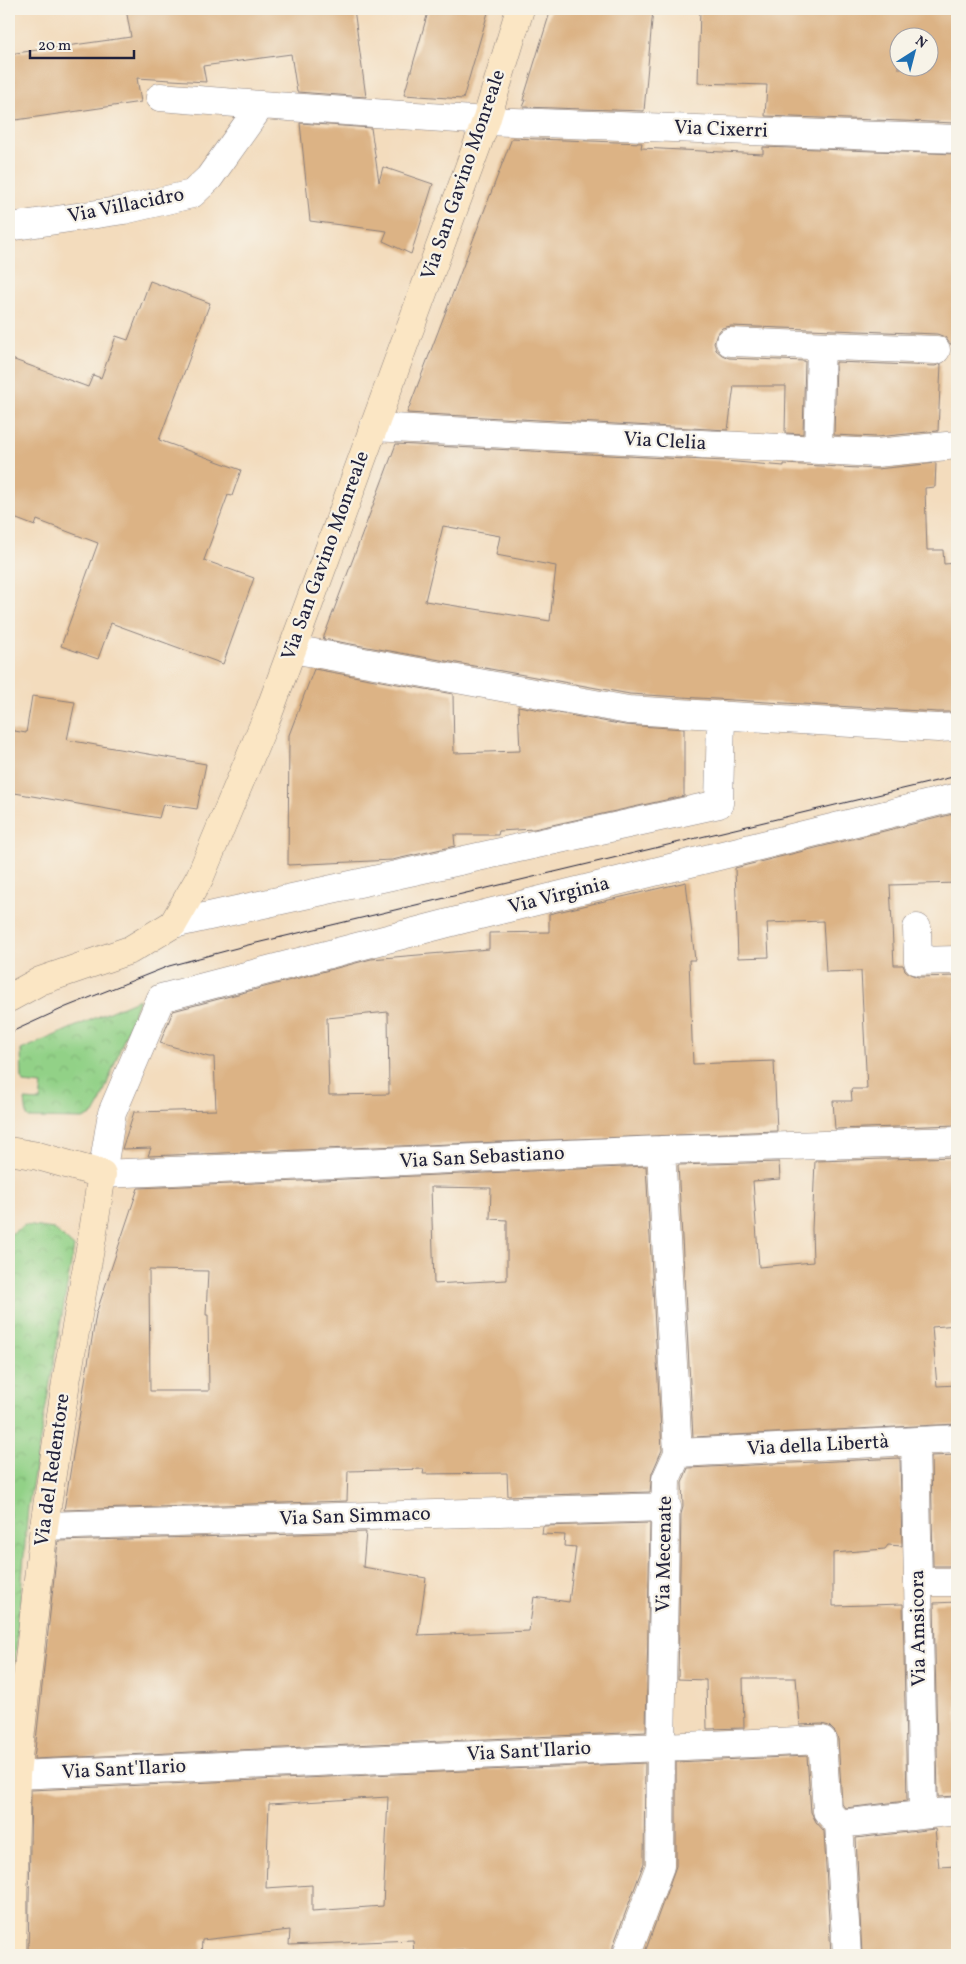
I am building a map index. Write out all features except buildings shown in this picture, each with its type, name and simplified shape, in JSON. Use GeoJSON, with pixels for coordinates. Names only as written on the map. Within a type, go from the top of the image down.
{"type":"FeatureCollection","features":[{"type":"Feature","properties":{"kind":"street","name":"Via San Gavino Monreale"},"geometry":{"type":"LineString","coordinates":[[9,998],[40,981],[130,950],[173,924],[200,877],[269,712],[486,120],[520,9]]}},
{"type":"Feature","properties":{"kind":"street"},"geometry":{"type":"LineString","coordinates":[[160,97],[486,120]]}},
{"type":"Feature","properties":{"kind":"street","name":"Via Villacidro"},"geometry":{"type":"LineString","coordinates":[[9,227],[124,210],[192,194],[209,178],[261,105]]}},
{"type":"Feature","properties":{"kind":"street","name":"Via Cixerri"},"geometry":{"type":"LineString","coordinates":[[486,120],[957,139]]}},
{"type":"Feature","properties":{"kind":"street"},"geometry":{"type":"LineString","coordinates":[[730,342],[936,350]]}},
{"type":"Feature","properties":{"kind":"street"},"geometry":{"type":"LineString","coordinates":[[818,450],[821,346]]}},
{"type":"Feature","properties":{"kind":"street","name":"Via Clelia"},"geometry":{"type":"LineString","coordinates":[[374,427],[876,453],[957,445]]}},
{"type":"Feature","properties":{"kind":"street"},"geometry":{"type":"LineString","coordinates":[[292,649],[628,710],[938,728],[957,727]]}},
{"type":"Feature","properties":{"kind":"street"},"geometry":{"type":"LineString","coordinates":[[173,924],[719,804],[721,715]]}},
{"type":"Feature","properties":{"kind":"street","name":"Via Virginia"},"geometry":{"type":"LineString","coordinates":[[160,998],[460,920],[957,797]]}},
{"type":"Feature","properties":{"kind":"street"},"geometry":{"type":"LineString","coordinates":[[917,928],[918,961],[957,960]]}},
{"type":"Feature","properties":{"kind":"street","name":"Via del Redentore"},"geometry":{"type":"LineString","coordinates":[[12,1955],[16,1776],[44,1526],[66,1382],[112,1113],[160,998]]}},
{"type":"Feature","properties":{"kind":"street","name":"Via San Sebastiano"},"geometry":{"type":"LineString","coordinates":[[9,1151],[38,1156],[102,1174],[661,1150],[957,1141]]}},
{"type":"Feature","properties":{"kind":"street","name":"Via Mecenate"},"geometry":{"type":"LineString","coordinates":[[628,1955],[660,1866],[666,1479],[678,1453],[661,1150]]}},
{"type":"Feature","properties":{"kind":"street","name":"Via della Libertà"},"geometry":{"type":"LineString","coordinates":[[678,1453],[957,1439]]}},
{"type":"Feature","properties":{"kind":"street","name":"Via Amsicora"},"geometry":{"type":"LineString","coordinates":[[915,1442],[923,1814]]}},
{"type":"Feature","properties":{"kind":"street","name":"Via San Simmaco"},"geometry":{"type":"LineString","coordinates":[[44,1526],[666,1507]]}},
{"type":"Feature","properties":{"kind":"street"},"geometry":{"type":"LineString","coordinates":[[918,1582],[957,1582]]}},
{"type":"Feature","properties":{"kind":"street","name":"Via Sant'Ilario"},"geometry":{"type":"LineString","coordinates":[[16,1776],[822,1740],[828,1811],[839,1824],[848,1955]]}},
{"type":"Feature","properties":{"kind":"street"},"geometry":{"type":"LineString","coordinates":[[839,1824],[957,1811]]}},
{"type":"Feature","properties":{"kind":"green space"},"geometry":{"type":"Polygon","coordinates":[[[139,999],[94,1114],[83,1119],[29,1118],[27,1116],[25,1100],[40,1101],[42,1085],[24,1083],[22,1078],[21,1050],[139,999]]]}},
{"type":"Feature","properties":{"kind":"green space"},"geometry":{"type":"Polygon","coordinates":[[[25,1225],[54,1229],[74,1247],[28,1508],[9,1735],[9,1235],[25,1225]]]}},
{"type":"Feature","properties":{"kind":"tram line"},"geometry":{"type":"LineString","coordinates":[[9,1033],[66,1007],[169,966],[248,945],[957,776]]}}]}
